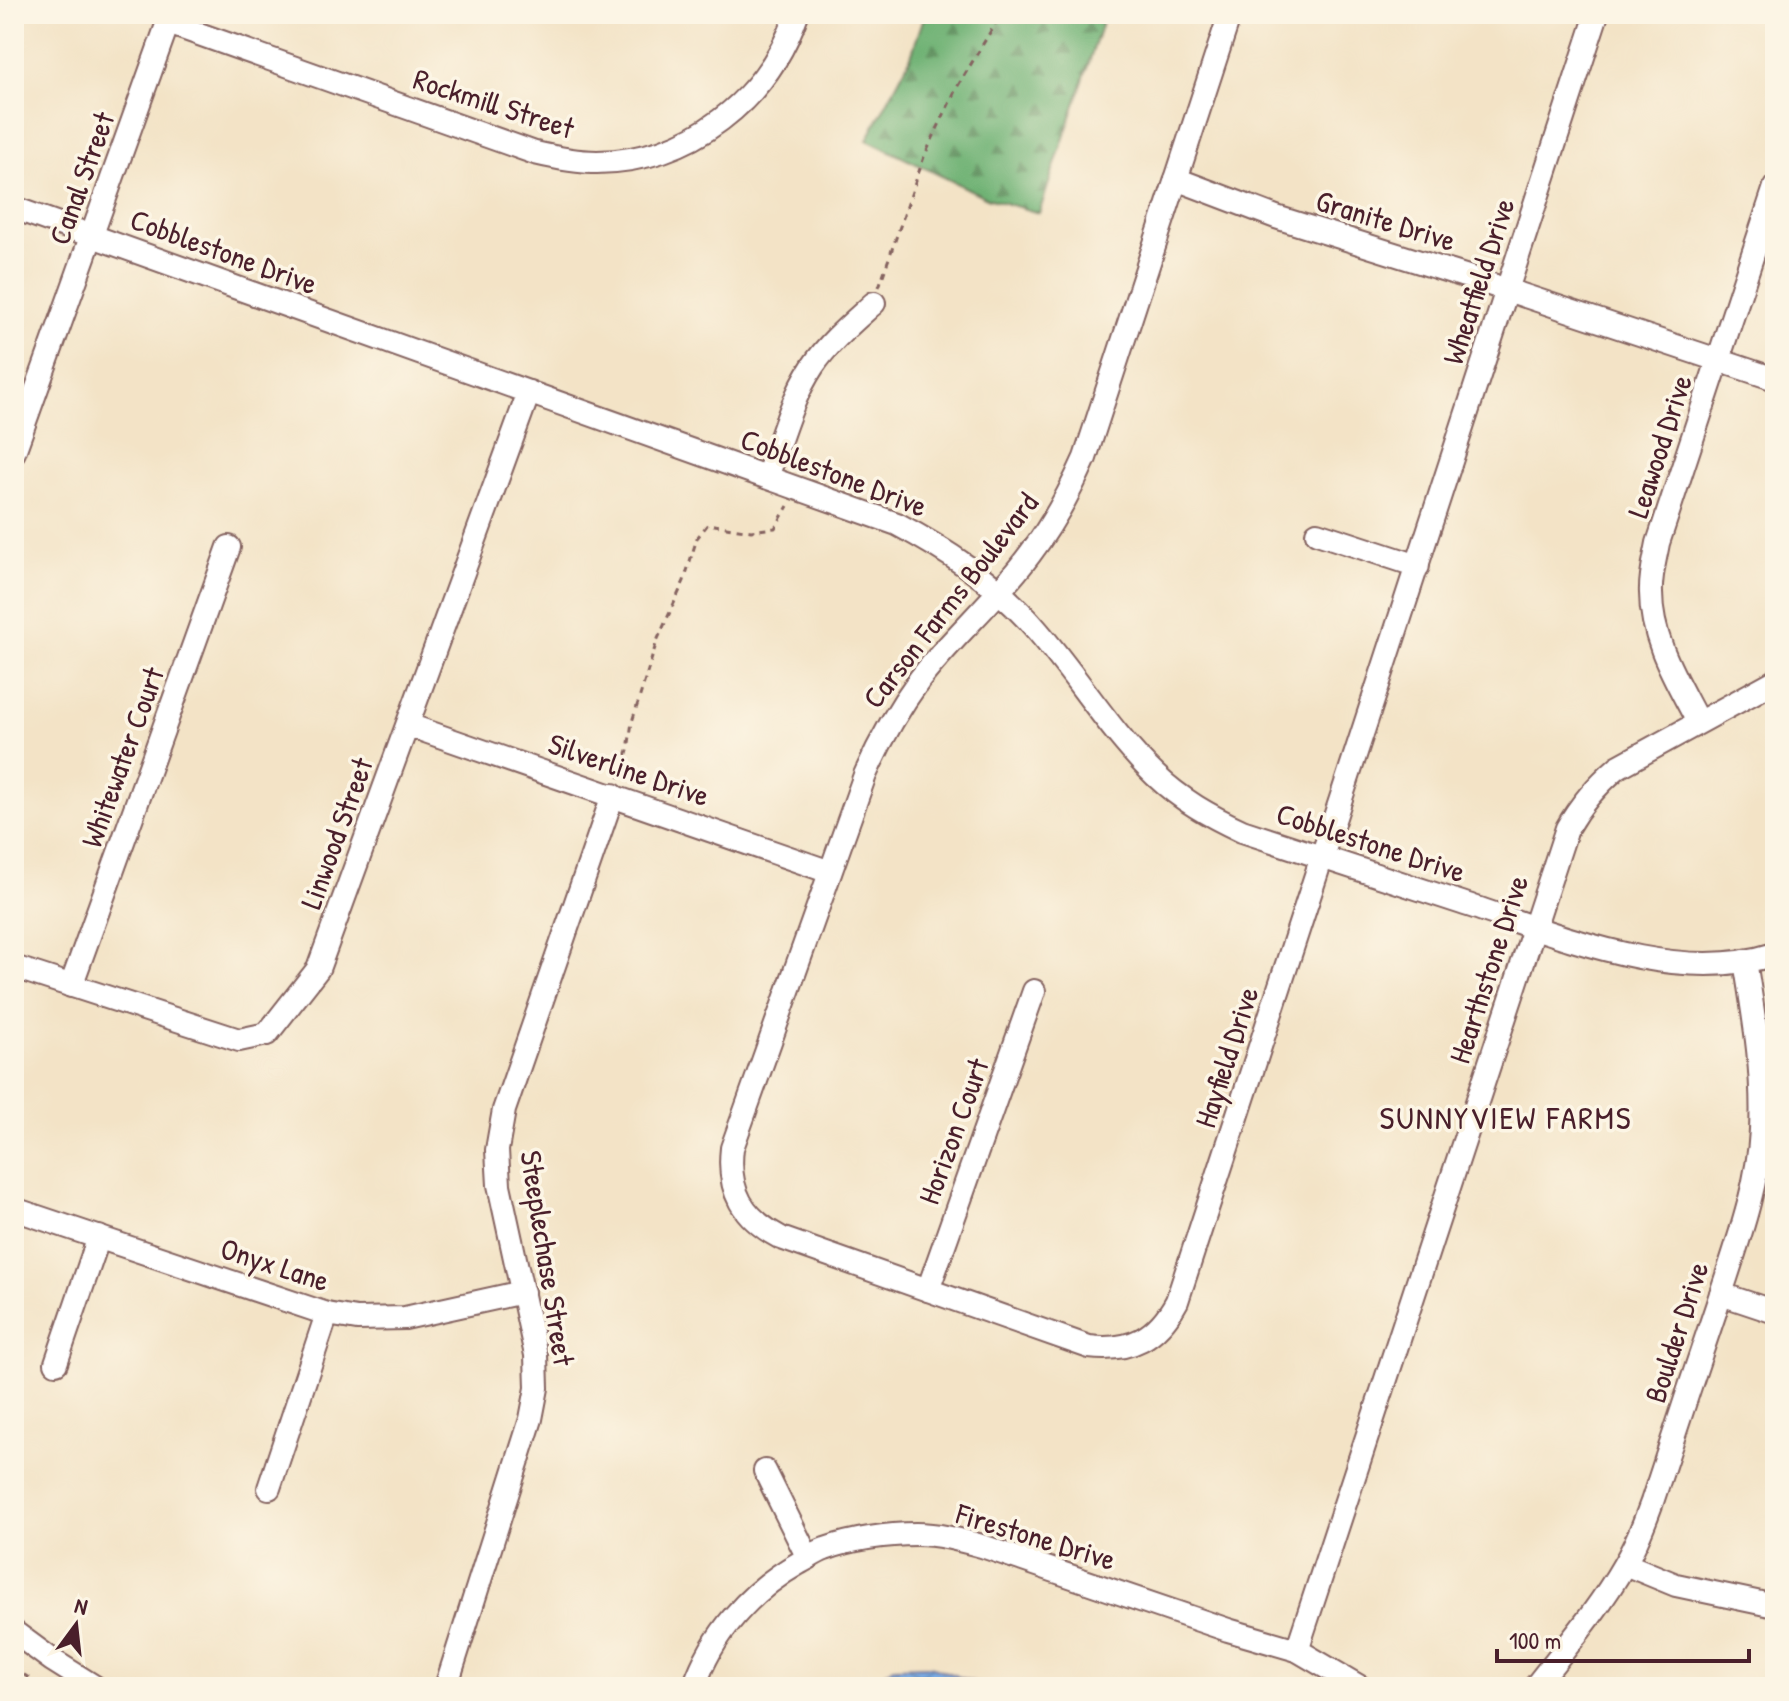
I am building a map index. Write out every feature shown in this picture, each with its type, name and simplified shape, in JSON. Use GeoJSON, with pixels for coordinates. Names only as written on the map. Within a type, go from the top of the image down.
{"type":"FeatureCollection","features":[{"type":"Feature","properties":{"kind":"street","name":"Rockmill Street"},"geometry":{"type":"LineString","coordinates":[[169,18],[535,153],[596,162],[654,154],[685,143],[710,129],[757,88],[776,61],[797,14]]}},
{"type":"Feature","properties":{"kind":"street","name":"Carson Farms Boulevard"},"geometry":{"type":"LineString","coordinates":[[928,1290],[763,1229],[740,1202],[733,1184],[730,1166],[732,1148],[865,775],[879,745],[898,710],[922,677],[1029,556],[1052,523],[1085,458],[1230,14]]}},
{"type":"Feature","properties":{"kind":"street","name":"Wheatfield Drive"},"geometry":{"type":"LineString","coordinates":[[1418,566],[1597,14]]}},
{"type":"Feature","properties":{"kind":"street","name":"Canal Street"},"geometry":{"type":"LineString","coordinates":[[14,452],[169,18]]}},
{"type":"Feature","properties":{"kind":"street","name":"Granite Drive"},"geometry":{"type":"LineString","coordinates":[[1176,179],[1276,217],[1775,379]]}},
{"type":"Feature","properties":{"kind":"street","name":"Leawood Drive"},"geometry":{"type":"LineString","coordinates":[[1698,722],[1659,643],[1653,622],[1652,570],[1658,543],[1775,187]]}},
{"type":"Feature","properties":{"kind":"street","name":"Cobblestone Drive"},"geometry":{"type":"LineString","coordinates":[[14,208],[897,524],[968,565],[999,591],[1030,622],[1155,776],[1208,815],[1242,831],[1627,955],[1690,963],[1745,961],[1775,954]]}},
{"type":"Feature","properties":{"kind":"street"},"geometry":{"type":"LineString","coordinates":[[767,477],[798,393],[813,366],[831,343],[874,303]]}},
{"type":"Feature","properties":{"kind":"street","name":"Linwood Street"},"geometry":{"type":"LineString","coordinates":[[14,967],[239,1040],[267,1034],[318,969],[529,392]]}},
{"type":"Feature","properties":{"kind":"street"},"geometry":{"type":"LineString","coordinates":[[1317,533],[1418,566]]}},
{"type":"Feature","properties":{"kind":"street","name":"Whitewater Court"},"geometry":{"type":"LineString","coordinates":[[71,986],[229,547]]}},
{"type":"Feature","properties":{"kind":"street","name":"Hayfield Drive"},"geometry":{"type":"LineString","coordinates":[[928,1290],[1089,1347],[1124,1347],[1140,1341],[1156,1331],[1169,1317],[1177,1301],[1418,566]]}},
{"type":"Feature","properties":{"kind":"street","name":"Hearthstone Drive"},"geometry":{"type":"LineString","coordinates":[[1297,1650],[1567,828],[1579,806],[1618,767],[1775,681]]}},
{"type":"Feature","properties":{"kind":"street","name":"Silverline Drive"},"geometry":{"type":"LineString","coordinates":[[408,725],[830,872]]}},
{"type":"Feature","properties":{"kind":"street","name":"Steeplechase Street"},"geometry":{"type":"LineString","coordinates":[[446,1687],[531,1419],[537,1388],[536,1355],[499,1185],[497,1150],[504,1110],[613,795]]}},
{"type":"Feature","properties":{"kind":"street","name":"Boulder Drive"},"geometry":{"type":"LineString","coordinates":[[1535,1687],[1603,1598],[1640,1534],[1746,1215],[1757,1166],[1762,1098],[1760,1058],[1745,961]]}},
{"type":"Feature","properties":{"kind":"street","name":"Horizon Court"},"geometry":{"type":"LineString","coordinates":[[928,1290],[1034,991]]}},
{"type":"Feature","properties":{"kind":"street","name":"Onyx Lane"},"geometry":{"type":"LineString","coordinates":[[14,1209],[327,1314],[357,1319],[405,1318],[523,1292]]}},
{"type":"Feature","properties":{"kind":"street"},"geometry":{"type":"LineString","coordinates":[[56,1363],[99,1237]]}},
{"type":"Feature","properties":{"kind":"street"},"geometry":{"type":"LineString","coordinates":[[1721,1294],[1775,1312]]}},
{"type":"Feature","properties":{"kind":"street"},"geometry":{"type":"LineString","coordinates":[[269,1488],[327,1314]]}},
{"type":"Feature","properties":{"kind":"street"},"geometry":{"type":"LineString","coordinates":[[765,1471],[808,1558]]}},
{"type":"Feature","properties":{"kind":"street","name":"Firestone Drive"},"geometry":{"type":"LineString","coordinates":[[694,1687],[709,1652],[726,1627],[745,1603],[779,1575],[826,1548],[890,1534],[918,1534],[944,1536],[982,1546],[1297,1650],[1360,1687]]}},
{"type":"Feature","properties":{"kind":"street"},"geometry":{"type":"LineString","coordinates":[[1625,1564],[1676,1585],[1775,1606]]}},
{"type":"Feature","properties":{"kind":"street"},"geometry":{"type":"LineString","coordinates":[[14,1632],[95,1687]]}},
{"type":"Feature","properties":{"kind":"path"},"geometry":{"type":"LineString","coordinates":[[874,303],[924,157],[956,89],[1001,14]]}},
{"type":"Feature","properties":{"kind":"path"},"geometry":{"type":"LineString","coordinates":[[613,795],[657,641],[684,581],[697,538],[708,524],[751,531],[775,528],[788,507],[795,487]]}},
{"type":"Feature","properties":{"kind":"path"},"geometry":{"type":"LineString","coordinates":[[14,1668],[42,1687]]}},
{"type":"Feature","properties":{"kind":"green space"},"geometry":{"type":"Polygon","coordinates":[[[925,14],[1105,14],[1039,213],[987,198],[867,140],[910,59],[925,14]]]}},
{"type":"Feature","properties":{"kind":"water"},"geometry":{"type":"Polygon","coordinates":[[[930,1666],[991,1687],[868,1687],[893,1667],[930,1666]]]}},
{"type":"Feature","properties":{"kind":"district","name":"SUNNYVIEW FARMS"},"geometry":{"type":"Point","coordinates":[1506,1117]}}]}
